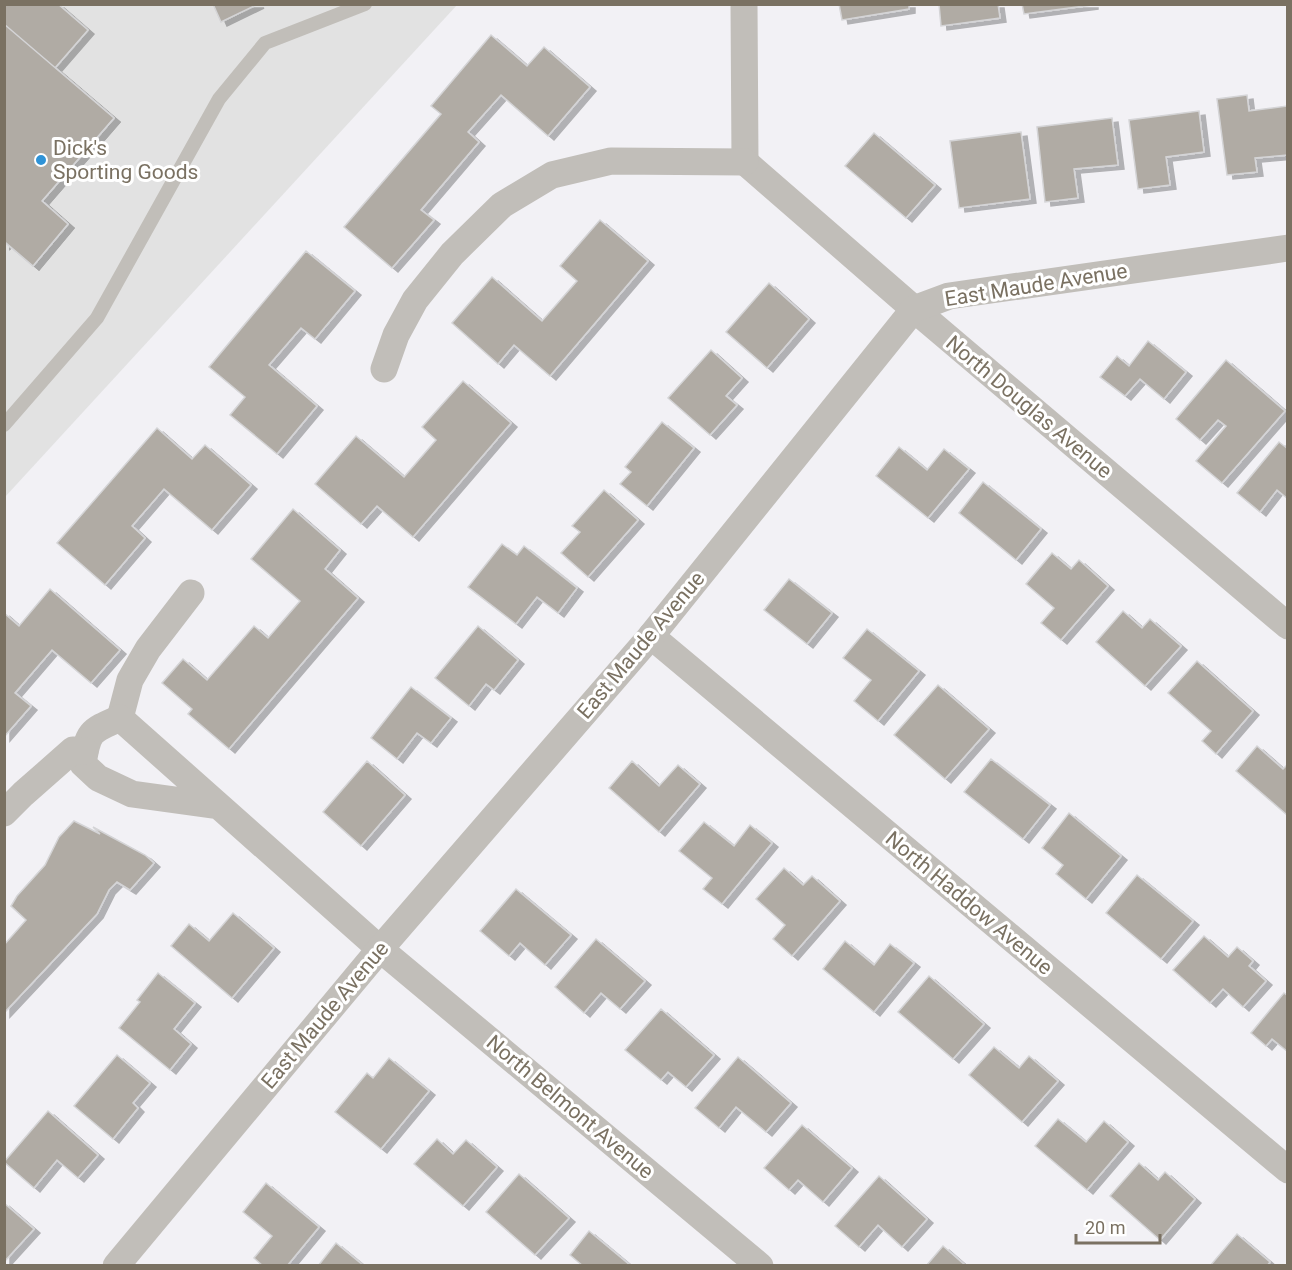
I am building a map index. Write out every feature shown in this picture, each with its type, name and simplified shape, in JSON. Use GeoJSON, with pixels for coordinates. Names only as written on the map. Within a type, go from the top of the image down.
{"type":"FeatureCollection","features":[{"type":"Feature","properties":{"kind":"street"},"geometry":{"type":"LineString","coordinates":[[384,369],[396,335],[415,300],[452,254],[502,205],[552,175],[611,161],[745,162],[744,4]]}},
{"type":"Feature","properties":{"kind":"street","name":"North Douglas Avenue"},"geometry":{"type":"LineString","coordinates":[[745,162],[1287,626]]}},
{"type":"Feature","properties":{"kind":"street","name":"East Maude Avenue"},"geometry":{"type":"LineString","coordinates":[[130,1261],[380,949],[651,636],[914,309],[949,296],[1287,248]]}},
{"type":"Feature","properties":{"kind":"street"},"geometry":{"type":"LineString","coordinates":[[191,593],[148,650],[130,680],[120,718],[95,729],[86,742],[83,764],[98,778],[132,794],[219,806]]}},
{"type":"Feature","properties":{"kind":"street","name":"North Haddow Avenue"},"geometry":{"type":"LineString","coordinates":[[651,636],[1287,1170]]}},
{"type":"Feature","properties":{"kind":"street","name":"North Belmont Avenue"},"geometry":{"type":"LineString","coordinates":[[120,718],[380,949],[760,1266]]}},
{"type":"Feature","properties":{"kind":"street"},"geometry":{"type":"LineString","coordinates":[[4,813],[73,750],[85,751]]}},
{"type":"Feature","properties":{"kind":"lane"},"geometry":{"type":"LineString","coordinates":[[4,424],[98,318],[219,99],[265,43],[365,4]]}},
{"type":"Feature","properties":{"kind":"shaded area"},"geometry":{"type":"Polygon","coordinates":[[[5,5],[457,5],[5,497],[5,5]]]}},
{"type":"Feature","properties":{"kind":"building","name":"Dick's Sporting Goods"},"geometry":{"type":"Polygon","coordinates":[[[4,4],[58,4],[88,30],[55,68],[114,118],[42,201],[68,224],[33,266],[6,243],[4,245],[4,4]]]}},
{"type":"Feature","properties":{"kind":"building"},"geometry":{"type":"Polygon","coordinates":[[[213,4],[258,4],[221,22],[213,4]]]}},
{"type":"Feature","properties":{"kind":"building"},"geometry":{"type":"Polygon","coordinates":[[[839,4],[909,4],[909,9],[842,20],[839,4]]]}},
{"type":"Feature","properties":{"kind":"building"},"geometry":{"type":"Polygon","coordinates":[[[939,4],[998,4],[1000,18],[941,26],[939,4]]]}},
{"type":"Feature","properties":{"kind":"building"},"geometry":{"type":"Polygon","coordinates":[[[1022,4],[1092,4],[1092,5],[1024,14],[1022,4]]]}},
{"type":"Feature","properties":{"kind":"building","name":"Dick's Sporting Goods"},"geometry":{"type":"Polygon","coordinates":[[[4,24],[114,118],[42,201],[68,224],[33,266],[6,243],[4,245],[4,24]]]}},
{"type":"Feature","properties":{"kind":"building"},"geometry":{"type":"Polygon","coordinates":[[[491,35],[527,66],[544,47],[590,87],[548,136],[501,95],[468,132],[479,142],[421,210],[434,220],[392,268],[344,227],[441,114],[431,106],[491,35]]]}},
{"type":"Feature","properties":{"kind":"building"},"geometry":{"type":"Polygon","coordinates":[[[1247,95],[1249,111],[1287,106],[1288,155],[1255,158],[1257,172],[1227,175],[1217,99],[1247,95]]]}},
{"type":"Feature","properties":{"kind":"building"},"geometry":{"type":"Polygon","coordinates":[[[1199,111],[1204,152],[1166,157],[1170,185],[1138,189],[1129,120],[1199,111]]]}},
{"type":"Feature","properties":{"kind":"building"},"geometry":{"type":"Polygon","coordinates":[[[1112,118],[1118,165],[1074,169],[1078,198],[1045,202],[1037,127],[1112,118]]]}},
{"type":"Feature","properties":{"kind":"building"},"geometry":{"type":"Polygon","coordinates":[[[1021,132],[1030,199],[959,208],[950,141],[1021,132]]]}},
{"type":"Feature","properties":{"kind":"building"},"geometry":{"type":"Polygon","coordinates":[[[874,133],[935,185],[906,218],[845,166],[874,133]]]}},
{"type":"Feature","properties":{"kind":"building"},"geometry":{"type":"Polygon","coordinates":[[[600,220],[648,261],[550,376],[514,345],[498,364],[452,323],[492,277],[542,321],[577,281],[560,266],[600,220]]]}},
{"type":"Feature","properties":{"kind":"building"},"geometry":{"type":"Polygon","coordinates":[[[306,251],[355,291],[315,339],[301,328],[269,365],[317,406],[277,454],[230,415],[245,397],[209,367],[306,251]]]}},
{"type":"Feature","properties":{"kind":"building"},"geometry":{"type":"Polygon","coordinates":[[[769,283],[809,319],[767,368],[726,332],[769,283]]]}},
{"type":"Feature","properties":{"kind":"building"},"geometry":{"type":"Polygon","coordinates":[[[1148,341],[1186,372],[1164,399],[1140,379],[1125,396],[1100,377],[1117,356],[1129,366],[1148,341]]]}},
{"type":"Feature","properties":{"kind":"building"},"geometry":{"type":"Polygon","coordinates":[[[711,350],[742,378],[726,396],[737,405],[710,435],[668,398],[711,350]]]}},
{"type":"Feature","properties":{"kind":"building"},"geometry":{"type":"Polygon","coordinates":[[[1226,360],[1285,411],[1222,483],[1196,461],[1226,426],[1218,420],[1200,440],[1176,419],[1226,360]]]}},
{"type":"Feature","properties":{"kind":"building"},"geometry":{"type":"Polygon","coordinates":[[[463,381],[511,423],[413,537],[377,506],[361,524],[315,484],[356,436],[404,477],[436,440],[422,427],[463,381]]]}},
{"type":"Feature","properties":{"kind":"building"},"geometry":{"type":"Polygon","coordinates":[[[662,422],[694,448],[647,506],[620,484],[631,472],[625,467],[662,422]]]}},
{"type":"Feature","properties":{"kind":"building"},"geometry":{"type":"Polygon","coordinates":[[[157,428],[192,459],[205,445],[251,485],[212,530],[164,489],[132,526],[145,538],[105,585],[57,543],[157,428]]]}},
{"type":"Feature","properties":{"kind":"building"},"geometry":{"type":"Polygon","coordinates":[[[1279,442],[1288,449],[1288,499],[1277,490],[1260,512],[1237,493],[1279,442]]]}},
{"type":"Feature","properties":{"kind":"building"},"geometry":{"type":"Polygon","coordinates":[[[899,447],[927,470],[944,449],[969,469],[928,518],[876,476],[899,447]]]}},
{"type":"Feature","properties":{"kind":"building"},"geometry":{"type":"Polygon","coordinates":[[[983,482],[1041,529],[1016,560],[959,513],[983,482]]]}},
{"type":"Feature","properties":{"kind":"building"},"geometry":{"type":"Polygon","coordinates":[[[604,490],[638,520],[588,577],[561,553],[580,532],[572,526],[604,490]]]}},
{"type":"Feature","properties":{"kind":"building"},"geometry":{"type":"Polygon","coordinates":[[[293,509],[340,550],[325,569],[358,598],[229,749],[188,714],[192,709],[162,683],[183,659],[207,680],[254,626],[268,638],[300,601],[251,559],[293,509]]]}},
{"type":"Feature","properties":{"kind":"building"},"geometry":{"type":"Polygon","coordinates":[[[502,544],[517,555],[524,546],[577,588],[558,613],[537,597],[516,624],[468,587],[502,544]]]}},
{"type":"Feature","properties":{"kind":"building"},"geometry":{"type":"Polygon","coordinates":[[[1052,553],[1071,569],[1079,560],[1108,586],[1061,640],[1041,623],[1054,608],[1026,584],[1052,553]]]}},
{"type":"Feature","properties":{"kind":"building"},"geometry":{"type":"Polygon","coordinates":[[[789,579],[832,613],[807,644],[764,610],[789,579]]]}},
{"type":"Feature","properties":{"kind":"building"},"geometry":{"type":"Polygon","coordinates":[[[50,589],[120,650],[91,683],[52,650],[15,693],[31,706],[4,737],[4,613],[19,626],[50,589]]]}},
{"type":"Feature","properties":{"kind":"building"},"geometry":{"type":"Polygon","coordinates":[[[1123,611],[1142,628],[1150,619],[1181,646],[1145,686],[1096,642],[1123,611]]]}},
{"type":"Feature","properties":{"kind":"building"},"geometry":{"type":"Polygon","coordinates":[[[478,626],[518,660],[494,690],[486,684],[469,706],[435,678],[478,626]]]}},
{"type":"Feature","properties":{"kind":"building"},"geometry":{"type":"Polygon","coordinates":[[[867,629],[919,671],[878,721],[854,701],[871,680],[843,658],[867,629]]]}},
{"type":"Feature","properties":{"kind":"building"},"geometry":{"type":"Polygon","coordinates":[[[1197,661],[1253,711],[1216,754],[1202,741],[1211,731],[1168,693],[1197,661]]]}},
{"type":"Feature","properties":{"kind":"building"},"geometry":{"type":"Polygon","coordinates":[[[938,685],[989,729],[945,779],[894,735],[938,685]]]}},
{"type":"Feature","properties":{"kind":"building"},"geometry":{"type":"Polygon","coordinates":[[[411,687],[451,718],[431,743],[417,733],[397,759],[371,738],[411,687]]]}},
{"type":"Feature","properties":{"kind":"building"},"geometry":{"type":"Polygon","coordinates":[[[1257,746],[1283,769],[1288,764],[1287,815],[1236,771],[1257,746]]]}},
{"type":"Feature","properties":{"kind":"building"},"geometry":{"type":"Polygon","coordinates":[[[991,759],[1050,805],[1023,839],[964,792],[991,759]]]}},
{"type":"Feature","properties":{"kind":"building"},"geometry":{"type":"Polygon","coordinates":[[[367,761],[405,795],[361,846],[323,812],[367,761]]]}},
{"type":"Feature","properties":{"kind":"building"},"geometry":{"type":"Polygon","coordinates":[[[632,761],[659,786],[678,765],[700,784],[659,832],[609,788],[632,761]]]}},
{"type":"Feature","properties":{"kind":"building"},"geometry":{"type":"Polygon","coordinates":[[[1069,813],[1121,856],[1086,899],[1056,874],[1063,865],[1042,848],[1069,813]]]}},
{"type":"Feature","properties":{"kind":"building"},"geometry":{"type":"Polygon","coordinates":[[[74,821],[100,834],[93,827],[145,855],[154,863],[130,890],[117,882],[109,890],[97,914],[4,1013],[4,945],[26,920],[11,906],[45,865],[59,837],[74,821]]]}},
{"type":"Feature","properties":{"kind":"building"},"geometry":{"type":"Polygon","coordinates":[[[704,822],[734,846],[750,825],[772,843],[722,904],[703,889],[712,878],[679,851],[704,822]]]}},
{"type":"Feature","properties":{"kind":"building"},"geometry":{"type":"Polygon","coordinates":[[[784,868],[803,885],[812,876],[840,901],[792,956],[773,939],[785,925],[756,899],[784,868]]]}},
{"type":"Feature","properties":{"kind":"building"},"geometry":{"type":"Polygon","coordinates":[[[1137,875],[1193,921],[1161,959],[1106,913],[1137,875]]]}},
{"type":"Feature","properties":{"kind":"building"},"geometry":{"type":"Polygon","coordinates":[[[516,889],[571,935],[545,965],[520,943],[509,956],[480,931],[516,889]]]}},
{"type":"Feature","properties":{"kind":"building"},"geometry":{"type":"Polygon","coordinates":[[[233,913],[274,948],[232,998],[171,946],[189,924],[209,941],[233,913]]]}},
{"type":"Feature","properties":{"kind":"building"},"geometry":{"type":"Polygon","coordinates":[[[1204,936],[1228,957],[1237,947],[1253,961],[1249,966],[1266,981],[1243,1007],[1223,989],[1210,1003],[1173,970],[1204,936]]]}},
{"type":"Feature","properties":{"kind":"building"},"geometry":{"type":"Polygon","coordinates":[[[596,939],[645,981],[620,1009],[601,993],[584,1013],[555,987],[596,939]]]}},
{"type":"Feature","properties":{"kind":"building"},"geometry":{"type":"Polygon","coordinates":[[[845,941],[874,965],[890,944],[914,963],[874,1012],[823,969],[845,941]]]}},
{"type":"Feature","properties":{"kind":"building"},"geometry":{"type":"Polygon","coordinates":[[[158,973],[195,1003],[174,1029],[191,1044],[170,1070],[119,1028],[140,1002],[137,1000],[158,973]]]}},
{"type":"Feature","properties":{"kind":"building"},"geometry":{"type":"Polygon","coordinates":[[[929,976],[984,1024],[953,1059],[898,1012],[929,976]]]}},
{"type":"Feature","properties":{"kind":"building"},"geometry":{"type":"Polygon","coordinates":[[[1284,993],[1288,996],[1288,1052],[1272,1039],[1266,1046],[1251,1033],[1284,993]]]}},
{"type":"Feature","properties":{"kind":"building"},"geometry":{"type":"Polygon","coordinates":[[[661,1009],[714,1055],[686,1087],[668,1072],[661,1080],[625,1050],[661,1009]]]}},
{"type":"Feature","properties":{"kind":"building"},"geometry":{"type":"Polygon","coordinates":[[[994,1047],[1019,1068],[1029,1056],[1058,1081],[1022,1122],[969,1075],[994,1047]]]}},
{"type":"Feature","properties":{"kind":"building"},"geometry":{"type":"Polygon","coordinates":[[[117,1055],[150,1083],[133,1103],[138,1108],[113,1139],[74,1106],[117,1055]]]}},
{"type":"Feature","properties":{"kind":"building"},"geometry":{"type":"Polygon","coordinates":[[[738,1057],[791,1103],[766,1132],[736,1107],[719,1128],[695,1108],[738,1057]]]}},
{"type":"Feature","properties":{"kind":"building"},"geometry":{"type":"Polygon","coordinates":[[[389,1058],[429,1091],[381,1149],[335,1112],[367,1073],[373,1078],[389,1058]]]}},
{"type":"Feature","properties":{"kind":"building"},"geometry":{"type":"Polygon","coordinates":[[[48,1111],[98,1155],[78,1178],[57,1160],[34,1188],[4,1162],[48,1111]]]}},
{"type":"Feature","properties":{"kind":"building"},"geometry":{"type":"Polygon","coordinates":[[[1058,1119],[1086,1142],[1104,1121],[1128,1142],[1087,1190],[1035,1146],[1058,1119]]]}},
{"type":"Feature","properties":{"kind":"building"},"geometry":{"type":"Polygon","coordinates":[[[802,1125],[852,1168],[823,1202],[798,1180],[789,1190],[764,1168],[802,1125]]]}},
{"type":"Feature","properties":{"kind":"building"},"geometry":{"type":"Polygon","coordinates":[[[437,1139],[453,1154],[466,1140],[497,1167],[463,1206],[414,1164],[437,1139]]]}},
{"type":"Feature","properties":{"kind":"building"},"geometry":{"type":"Polygon","coordinates":[[[1139,1163],[1158,1180],[1165,1172],[1195,1199],[1160,1240],[1110,1196],[1139,1163]]]}},
{"type":"Feature","properties":{"kind":"building"},"geometry":{"type":"Polygon","coordinates":[[[519,1174],[569,1218],[535,1255],[486,1212],[519,1174]]]}},
{"type":"Feature","properties":{"kind":"building"},"geometry":{"type":"Polygon","coordinates":[[[879,1176],[927,1219],[902,1247],[878,1225],[859,1247],[835,1226],[879,1176]]]}},
{"type":"Feature","properties":{"kind":"building"},"geometry":{"type":"Polygon","coordinates":[[[266,1183],[319,1227],[287,1266],[263,1266],[254,1258],[272,1236],[243,1212],[266,1183]]]}},
{"type":"Feature","properties":{"kind":"building"},"geometry":{"type":"Polygon","coordinates":[[[4,1203],[34,1229],[4,1262],[4,1203]]]}},
{"type":"Feature","properties":{"kind":"building"},"geometry":{"type":"Polygon","coordinates":[[[589,1231],[631,1266],[583,1266],[570,1255],[589,1231]]]}},
{"type":"Feature","properties":{"kind":"building"},"geometry":{"type":"Polygon","coordinates":[[[1237,1234],[1270,1262],[1267,1266],[1210,1266],[1237,1234]]]}},
{"type":"Feature","properties":{"kind":"building"},"geometry":{"type":"Polygon","coordinates":[[[336,1243],[364,1266],[318,1266],[336,1243]]]}},
{"type":"Feature","properties":{"kind":"building"},"geometry":{"type":"Polygon","coordinates":[[[943,1246],[966,1266],[926,1266],[943,1246]]]}},
{"type":"Feature","properties":{"kind":"place","name":"Dick's Sporting Goods"},"geometry":{"type":"Point","coordinates":[41,160]}}]}
